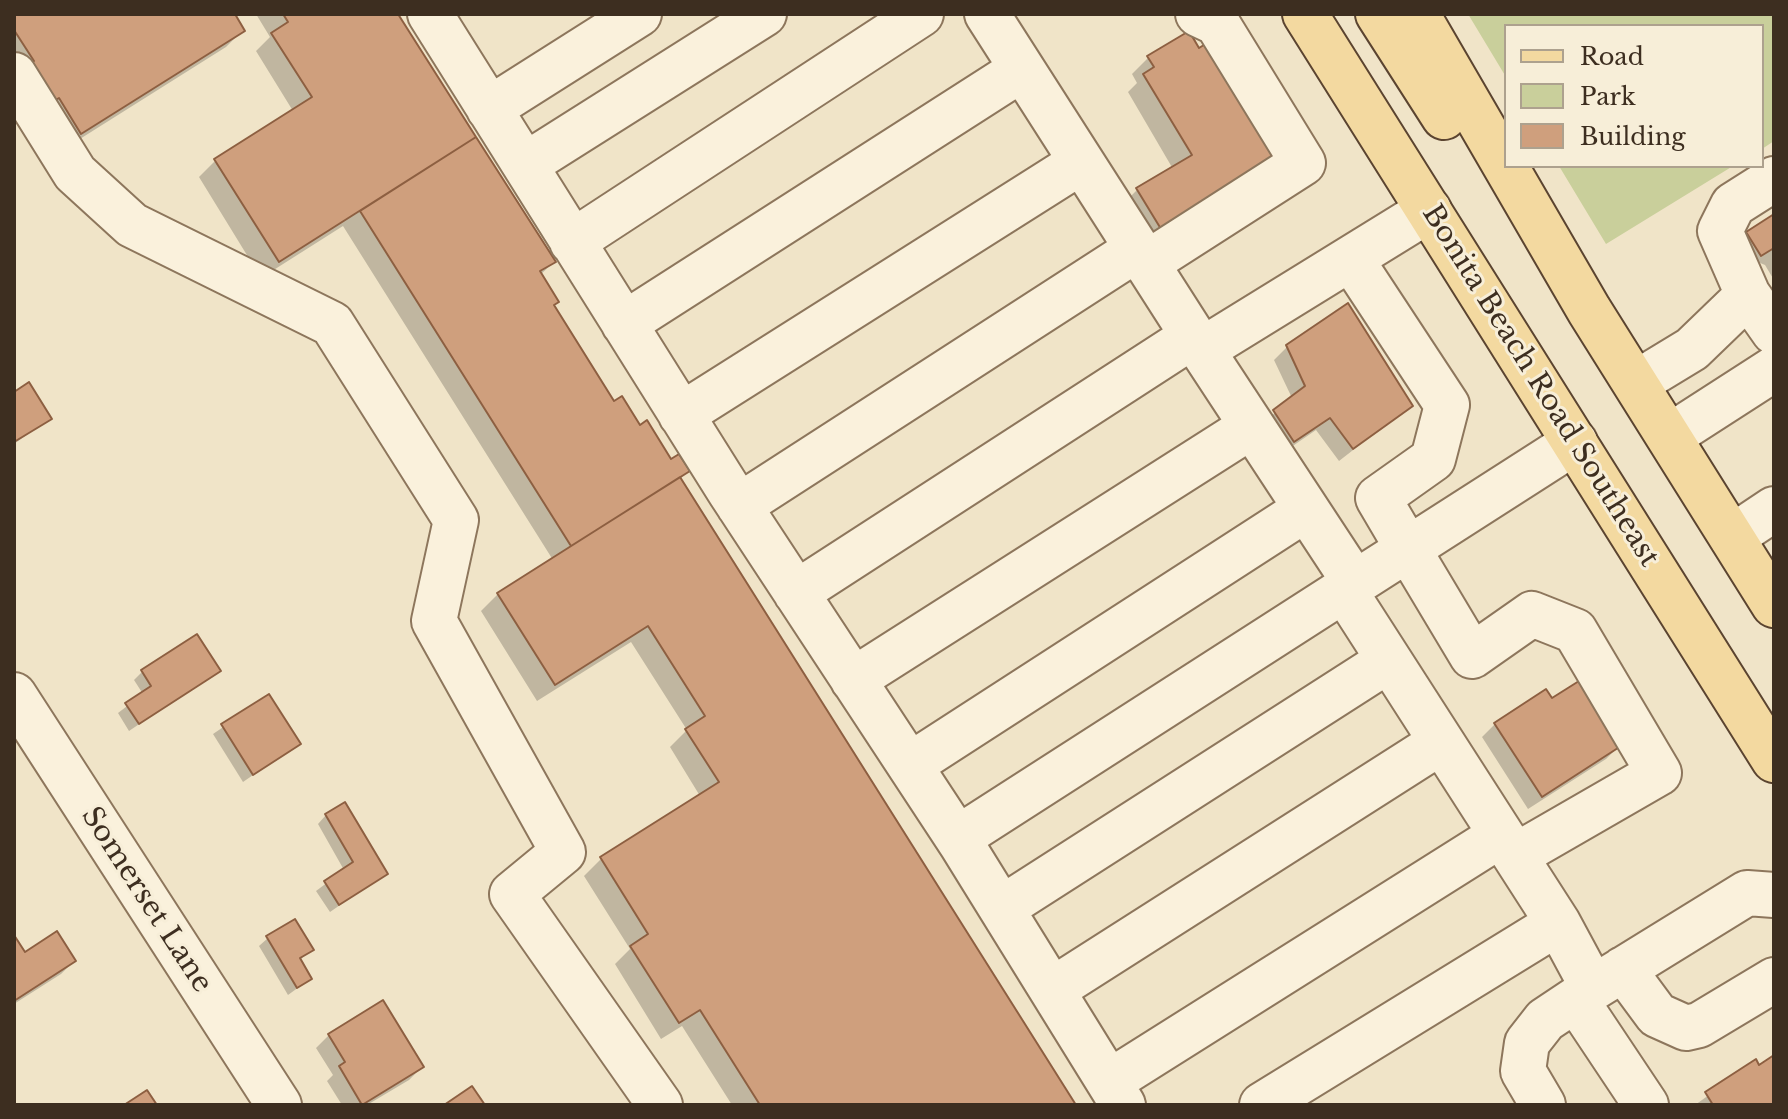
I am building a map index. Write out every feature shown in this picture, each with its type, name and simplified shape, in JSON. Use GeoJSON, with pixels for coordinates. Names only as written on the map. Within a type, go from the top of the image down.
{"type":"FeatureCollection","features":[{"type":"Feature","properties":{"kind":"main road","name":"Bonita Beach Road Southeast"},"geometry":{"type":"LineString","coordinates":[[1305,14],[1774,760]]}},
{"type":"Feature","properties":{"kind":"main road"},"geometry":{"type":"LineString","coordinates":[[1378,14],[1465,149],[1530,208]]}},
{"type":"Feature","properties":{"kind":"main road"},"geometry":{"type":"LineString","coordinates":[[1417,14],[1504,163]]}},
{"type":"Feature","properties":{"kind":"main road"},"geometry":{"type":"LineString","coordinates":[[1507,168],[1774,605]]}},
{"type":"Feature","properties":{"kind":"street"},"geometry":{"type":"LineString","coordinates":[[430,14],[739,506],[958,838],[1116,1094],[1508,846],[1659,773],[1575,631],[1532,614],[1472,656],[1378,498],[1433,459],[1447,405],[1351,259]]}},
{"type":"Feature","properties":{"kind":"street"},"geometry":{"type":"LineString","coordinates":[[489,109],[639,14]]}},
{"type":"Feature","properties":{"kind":"street"},"geometry":{"type":"LineString","coordinates":[[525,165],[764,14]]}},
{"type":"Feature","properties":{"kind":"street"},"geometry":{"type":"LineString","coordinates":[[572,242],[921,14]]}},
{"type":"Feature","properties":{"kind":"street"},"geometry":{"type":"LineString","coordinates":[[987,14],[1306,509],[1389,660],[1597,986],[1646,1105]]}},
{"type":"Feature","properties":{"kind":"street"},"geometry":{"type":"LineString","coordinates":[[739,506],[1142,256],[1303,163],[1217,23],[1198,14]]}},
{"type":"Feature","properties":{"kind":"street"},"geometry":{"type":"LineString","coordinates":[[624,324],[1022,69]]}},
{"type":"Feature","properties":{"kind":"street"},"geometry":{"type":"LineString","coordinates":[[14,75],[75,173],[132,225],[332,324],[448,506],[456,520],[434,621],[563,852],[512,894],[660,1105]]}},
{"type":"Feature","properties":{"kind":"street"},"geometry":{"type":"LineString","coordinates":[[681,415],[1081,162]]}},
{"type":"Feature","properties":{"kind":"street"},"geometry":{"type":"LineString","coordinates":[[1774,179],[1733,205],[1720,231],[1748,295],[1774,332]]}},
{"type":"Feature","properties":{"kind":"street"},"geometry":{"type":"LineString","coordinates":[[796,593],[1198,343],[1351,259],[1429,210]]}},
{"type":"Feature","properties":{"kind":"street"},"geometry":{"type":"LineString","coordinates":[[1636,383],[1692,349],[1748,295]]}},
{"type":"Feature","properties":{"kind":"street"},"geometry":{"type":"LineString","coordinates":[[1670,436],[1774,369]]}},
{"type":"Feature","properties":{"kind":"street"},"geometry":{"type":"LineString","coordinates":[[853,680],[1252,426]]}},
{"type":"Feature","properties":{"kind":"street"},"geometry":{"type":"LineString","coordinates":[[958,838],[1575,442]]}},
{"type":"Feature","properties":{"kind":"street"},"geometry":{"type":"LineString","coordinates":[[910,765],[1306,509]]}},
{"type":"Feature","properties":{"kind":"street"},"geometry":{"type":"LineString","coordinates":[[1732,537],[1774,509]]}},
{"type":"Feature","properties":{"kind":"street"},"geometry":{"type":"LineString","coordinates":[[1002,908],[1389,660]]}},
{"type":"Feature","properties":{"kind":"street","name":"Somerset Lane"},"geometry":{"type":"LineString","coordinates":[[14,695],[279,1105]]}},
{"type":"Feature","properties":{"kind":"street"},"geometry":{"type":"LineString","coordinates":[[1052,990],[1441,742]]}},
{"type":"Feature","properties":{"kind":"street"},"geometry":{"type":"LineString","coordinates":[[1543,1105],[1523,1071],[1527,1043],[1545,1020],[1747,893],[1774,895]]}},
{"type":"Feature","properties":{"kind":"street"},"geometry":{"type":"LineString","coordinates":[[1262,1105],[1558,923]]}},
{"type":"Feature","properties":{"kind":"street"},"geometry":{"type":"LineString","coordinates":[[1597,986],[1686,1028],[1699,1025],[1774,980]]}},
{"type":"Feature","properties":{"kind":"green space"},"geometry":{"type":"Polygon","coordinates":[[[1468,14],[1774,14],[1774,141],[1764,148],[1764,24],[1504,24],[1504,74],[1468,14]]]}},
{"type":"Feature","properties":{"kind":"green space"},"geometry":{"type":"Polygon","coordinates":[[[1560,168],[1730,168],[1606,244],[1560,168]]]}},
{"type":"Feature","properties":{"kind":"building"},"geometry":{"type":"Polygon","coordinates":[[[14,14],[235,14],[245,31],[81,134],[59,98],[45,106],[22,69],[34,61],[14,30],[14,14]]]}},
{"type":"Feature","properties":{"kind":"building"},"geometry":{"type":"Polygon","coordinates":[[[283,14],[398,14],[476,137],[279,262],[214,159],[312,97],[271,33],[288,22],[283,14]]]}},
{"type":"Feature","properties":{"kind":"building"},"geometry":{"type":"Polygon","coordinates":[[[1189,31],[1199,48],[1215,38],[1285,155],[1161,229],[1136,188],[1192,155],[1143,74],[1154,67],[1147,56],[1189,31]]]}},
{"type":"Feature","properties":{"kind":"building"},"geometry":{"type":"Polygon","coordinates":[[[476,137],[556,262],[540,271],[559,302],[554,305],[614,401],[622,396],[640,425],[647,420],[671,459],[679,454],[690,471],[571,546],[360,211],[476,137]]]}},
{"type":"Feature","properties":{"kind":"building"},"geometry":{"type":"Polygon","coordinates":[[[1774,214],[1774,248],[1761,256],[1746,232],[1774,214]]]}},
{"type":"Feature","properties":{"kind":"building"},"geometry":{"type":"Polygon","coordinates":[[[1348,303],[1413,406],[1353,449],[1330,418],[1294,442],[1273,410],[1305,386],[1286,345],[1348,303]]]}},
{"type":"Feature","properties":{"kind":"building"},"geometry":{"type":"Polygon","coordinates":[[[29,382],[52,419],[14,442],[14,392],[29,382]]]}},
{"type":"Feature","properties":{"kind":"building"},"geometry":{"type":"Polygon","coordinates":[[[680,477],[1076,1105],[760,1105],[700,1010],[679,1023],[630,946],[648,934],[600,857],[719,782],[685,729],[705,716],[648,626],[555,685],[497,593],[680,477]]]}},
{"type":"Feature","properties":{"kind":"building"},"geometry":{"type":"Polygon","coordinates":[[[197,634],[221,671],[139,724],[125,703],[151,686],[141,670],[197,634]]]}},
{"type":"Feature","properties":{"kind":"building"},"geometry":{"type":"Polygon","coordinates":[[[1579,681],[1621,746],[1542,797],[1494,723],[1546,689],[1552,698],[1579,681]]]}},
{"type":"Feature","properties":{"kind":"building"},"geometry":{"type":"Polygon","coordinates":[[[269,694],[301,744],[253,775],[221,724],[269,694]]]}},
{"type":"Feature","properties":{"kind":"building"},"geometry":{"type":"Polygon","coordinates":[[[345,802],[388,874],[339,905],[324,881],[353,862],[325,814],[345,802]]]}},
{"type":"Feature","properties":{"kind":"building"},"geometry":{"type":"Polygon","coordinates":[[[295,919],[314,950],[300,958],[312,979],[297,988],[266,936],[295,919]]]}},
{"type":"Feature","properties":{"kind":"building"},"geometry":{"type":"Polygon","coordinates":[[[57,931],[76,961],[14,1001],[14,935],[25,952],[57,931]]]}},
{"type":"Feature","properties":{"kind":"building"},"geometry":{"type":"Polygon","coordinates":[[[383,1000],[424,1067],[362,1105],[339,1066],[345,1062],[328,1034],[383,1000]]]}},
{"type":"Feature","properties":{"kind":"building"},"geometry":{"type":"Polygon","coordinates":[[[1774,1055],[1774,1105],[1713,1105],[1705,1092],[1756,1059],[1759,1065],[1774,1055]]]}},
{"type":"Feature","properties":{"kind":"building"},"geometry":{"type":"Polygon","coordinates":[[[472,1086],[485,1105],[444,1105],[472,1086]]]}},
{"type":"Feature","properties":{"kind":"building"},"geometry":{"type":"Polygon","coordinates":[[[147,1090],[157,1105],[124,1105],[147,1090]]]}}]}
